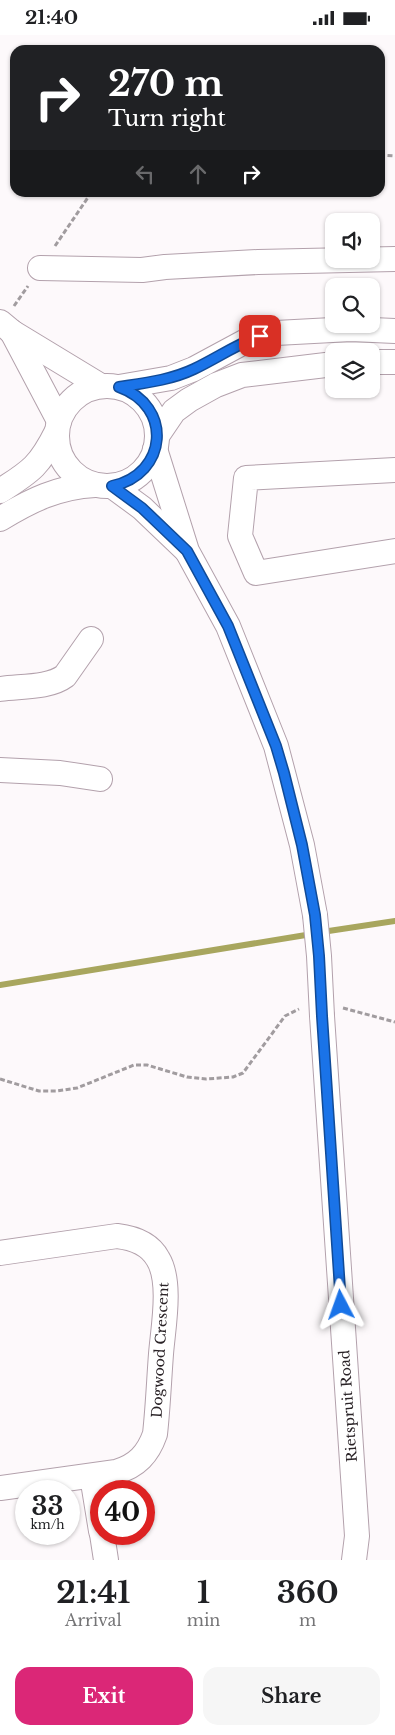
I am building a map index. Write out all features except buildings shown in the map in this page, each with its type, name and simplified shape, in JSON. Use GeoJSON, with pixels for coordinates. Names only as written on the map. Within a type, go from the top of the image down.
{"type":"FeatureCollection","features":[{"type":"Feature","properties":{"kind":"street"},"geometry":{"type":"LineString","coordinates":[[40,268],[142,270],[248,262],[395,259]]}},
{"type":"Feature","properties":{"kind":"street"},"geometry":{"type":"LineString","coordinates":[[6,327],[110,387],[129,391],[139,397],[154,419],[156,442]]}},
{"type":"Feature","properties":{"kind":"street"},"geometry":{"type":"LineString","coordinates":[[6,327],[58,426],[57,441],[63,460],[76,476],[104,485]]}},
{"type":"Feature","properties":{"kind":"street"},"geometry":{"type":"LineString","coordinates":[[316,330],[325,362]]}},
{"type":"Feature","properties":{"kind":"street"},"geometry":{"type":"LineString","coordinates":[[0,491],[22,478],[35,467],[48,450],[63,412],[76,397],[92,388],[171,378],[194,369],[246,341],[260,336],[316,330],[395,331]]}},
{"type":"Feature","properties":{"kind":"street"},"geometry":{"type":"LineString","coordinates":[[380,362],[395,362]]}},
{"type":"Feature","properties":{"kind":"street"},"geometry":{"type":"LineString","coordinates":[[0,519],[22,506],[55,492],[75,486],[122,483],[140,474],[146,467],[156,442],[174,411],[216,385],[254,372],[325,365]]}},
{"type":"Feature","properties":{"kind":"street","name":"Rietspruit Road"},"geometry":{"type":"LineString","coordinates":[[156,442],[187,551],[228,626],[276,746],[302,845],[315,915],[357,1536],[354,1560]]}},
{"type":"Feature","properties":{"kind":"street"},"geometry":{"type":"LineString","coordinates":[[395,470],[246,478],[240,536],[256,573],[395,551]]}},
{"type":"Feature","properties":{"kind":"street","name":"Rietspruit Road"},"geometry":{"type":"LineString","coordinates":[[104,485],[142,508],[187,551]]}},
{"type":"Feature","properties":{"kind":"street"},"geometry":{"type":"LineString","coordinates":[[0,689],[44,684],[60,680],[65,676],[91,639]]}},
{"type":"Feature","properties":{"kind":"street"},"geometry":{"type":"LineString","coordinates":[[0,770],[60,773],[100,779]]}},
{"type":"Feature","properties":{"kind":"street","name":"Dogwood Crescent"},"geometry":{"type":"LineString","coordinates":[[0,1253],[117,1237],[134,1239],[143,1243],[157,1257],[161,1264],[165,1296],[155,1434],[146,1453],[133,1466],[116,1472],[0,1488]]}},
{"type":"Feature","properties":{"kind":"street"},"geometry":{"type":"LineString","coordinates":[[92,1476],[93,1480]]}},
{"type":"Feature","properties":{"kind":"street","name":"Rietspruit Road"},"geometry":{"type":"LineString","coordinates":[[357,1536],[367,1560]]}},
{"type":"Feature","properties":{"kind":"street"},"geometry":{"type":"LineString","coordinates":[[104,1545],[106,1560]]}},
{"type":"Feature","properties":{"kind":"path"},"geometry":{"type":"LineString","coordinates":[[0,1079],[40,1091],[57,1091],[77,1087],[134,1065],[147,1065],[187,1077],[206,1079],[233,1077],[243,1073],[285,1016],[296,1009],[322,1011],[347,1007],[395,1022]]}},
{"type":"Feature","properties":{"kind":"waterway"},"geometry":{"type":"LineString","coordinates":[[322,932],[395,921]]}},
{"type":"Feature","properties":{"kind":"waterway"},"geometry":{"type":"LineString","coordinates":[[0,985],[312,934]]}},
{"type":"Feature","properties":{"kind":"route"},"geometry":{"type":"LineString","coordinates":[[260,336],[222,353],[194,369],[171,378],[119,387],[139,397],[146,405],[156,425],[157,436],[156,449],[152,458],[140,474],[131,480],[112,486],[142,508],[187,551],[228,626],[276,746],[284,773],[302,845],[315,915],[341,1305]]}}]}
